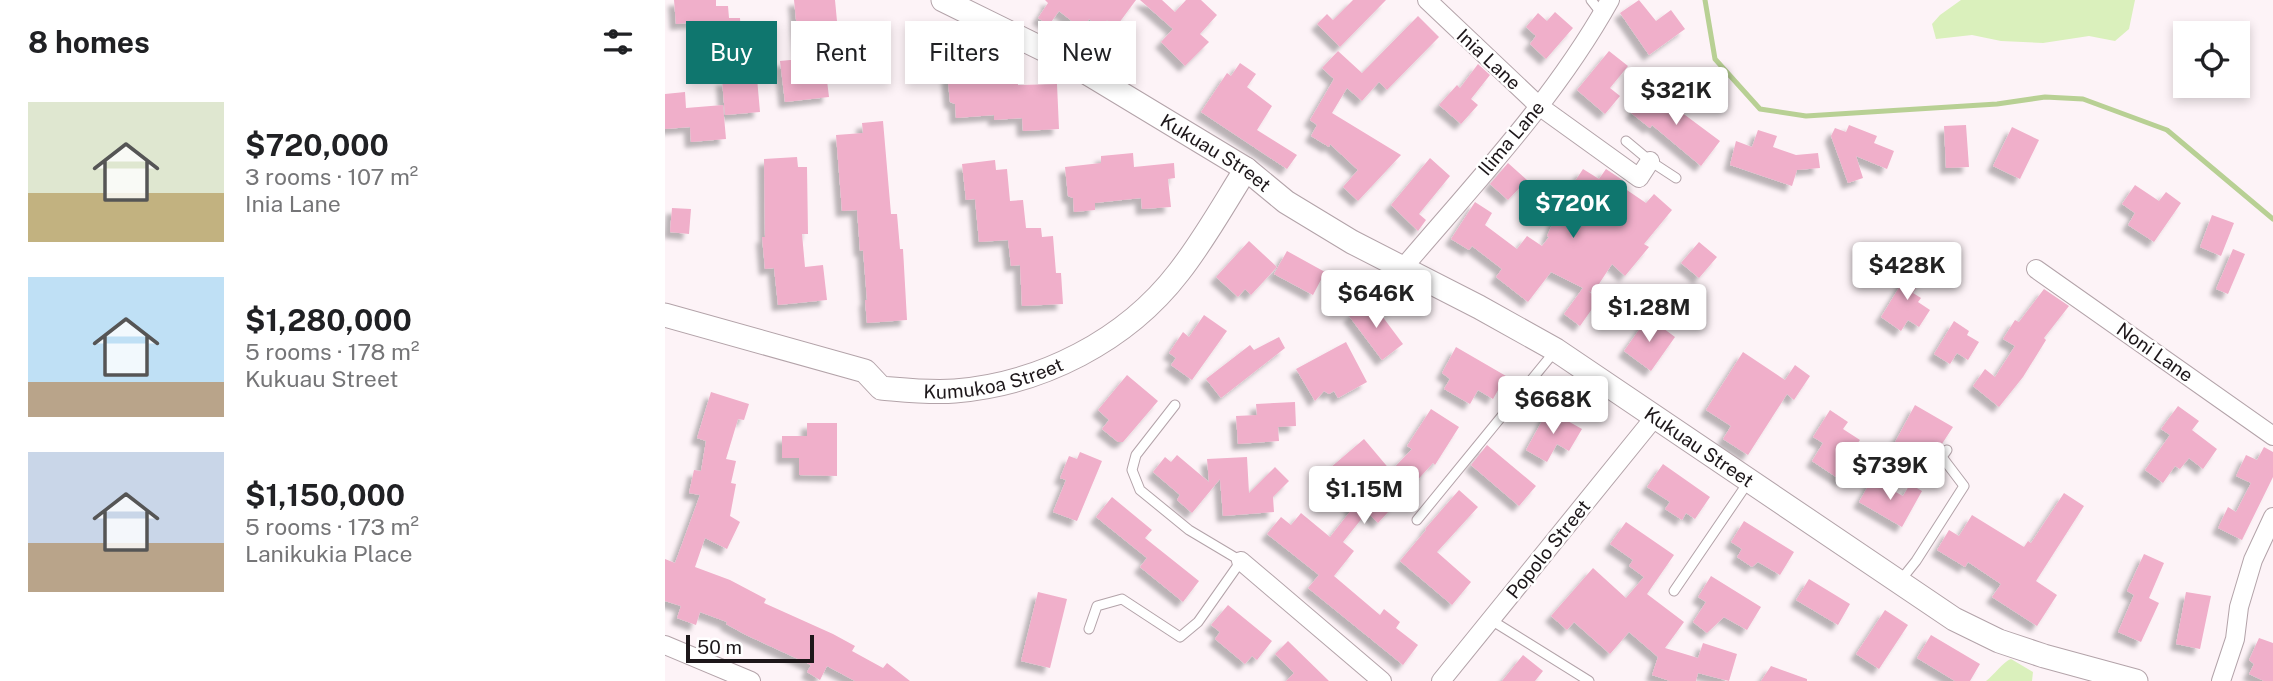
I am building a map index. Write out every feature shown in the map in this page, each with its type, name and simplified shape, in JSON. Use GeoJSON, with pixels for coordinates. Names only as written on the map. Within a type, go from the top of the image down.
{"type":"FeatureCollection","features":[{"type":"Feature","properties":{"kind":"street","name":"Kukuau Street"},"geometry":{"type":"LineString","coordinates":[[943,0],[1069,62],[1245,169],[1286,202],[1352,242],[1556,350],[1954,619],[1999,641],[2136,681]]}},
{"type":"Feature","properties":{"kind":"street","name":"Inia Lane"},"geometry":{"type":"LineString","coordinates":[[1427,0],[1539,106],[1639,178],[1650,162]]}},
{"type":"Feature","properties":{"kind":"street","name":"Ilima Lane"},"geometry":{"type":"LineString","coordinates":[[1402,269],[1539,106],[1601,5]]}},
{"type":"Feature","properties":{"kind":"street","name":"Kumukoa Street"},"geometry":{"type":"LineString","coordinates":[[665,315],[865,371],[881,388],[955,391],[1027,377],[1062,363],[1102,342],[1144,309],[1178,274],[1200,244],[1245,169]]}},
{"type":"Feature","properties":{"kind":"street","name":"Noni Lane"},"geometry":{"type":"LineString","coordinates":[[2036,268],[2273,436]]}},
{"type":"Feature","properties":{"kind":"street","name":"Popolo Street"},"geometry":{"type":"LineString","coordinates":[[1441,681],[1654,418]]}},
{"type":"Feature","properties":{"kind":"street"},"geometry":{"type":"LineString","coordinates":[[2221,681],[2235,639],[2239,607],[2253,560],[2273,517]]}},
{"type":"Feature","properties":{"kind":"street"},"geometry":{"type":"LineString","coordinates":[[1241,561],[1382,681]]}},
{"type":"Feature","properties":{"kind":"street"},"geometry":{"type":"LineString","coordinates":[[665,645],[751,681]]}},
{"type":"Feature","properties":{"kind":"lane"},"geometry":{"type":"LineString","coordinates":[[1626,141],[1650,162],[1676,178]]}},
{"type":"Feature","properties":{"kind":"lane"},"geometry":{"type":"LineString","coordinates":[[1417,520],[1556,350]]}},
{"type":"Feature","properties":{"kind":"lane"},"geometry":{"type":"LineString","coordinates":[[1089,629],[1097,606],[1122,599],[1180,637],[1198,622],[1241,561],[1189,530],[1140,490],[1132,470],[1136,455],[1175,405]]}},
{"type":"Feature","properties":{"kind":"lane"},"geometry":{"type":"LineString","coordinates":[[1900,582],[1963,486],[1942,457],[1947,450]]}},
{"type":"Feature","properties":{"kind":"lane"},"geometry":{"type":"LineString","coordinates":[[1674,591],[1750,480]]}},
{"type":"Feature","properties":{"kind":"lane"},"geometry":{"type":"LineString","coordinates":[[1491,620],[1589,681]]}},
{"type":"Feature","properties":{"kind":"green space"},"geometry":{"type":"Polygon","coordinates":[[[1961,0],[2135,0],[2129,29],[2115,41],[2089,36],[2043,43],[2001,41],[1972,35],[1936,39],[1932,24],[1961,0]]]}},
{"type":"Feature","properties":{"kind":"green space"},"geometry":{"type":"Polygon","coordinates":[[[2011,659],[2033,672],[2032,681],[1986,681],[2005,662],[2011,659]]]}},
{"type":"Feature","properties":{"kind":"building"},"geometry":{"type":"Polygon","coordinates":[[[674,0],[716,0],[716,6],[728,6],[729,18],[740,18],[740,21],[686,21],[676,24],[674,0]]]}},
{"type":"Feature","properties":{"kind":"building"},"geometry":{"type":"Polygon","coordinates":[[[794,0],[835,0],[837,21],[796,21],[794,0]]]}},
{"type":"Feature","properties":{"kind":"building"},"geometry":{"type":"Polygon","coordinates":[[[1045,0],[1136,0],[1120,21],[1072,21],[1059,11],[1052,21],[1043,21],[1038,18],[1048,3],[1045,0]]]}},
{"type":"Feature","properties":{"kind":"building"},"geometry":{"type":"Polygon","coordinates":[[[1140,0],[1162,0],[1175,12],[1186,0],[1201,0],[1217,15],[1200,34],[1209,42],[1185,66],[1161,42],[1173,29],[1140,0]]]}},
{"type":"Feature","properties":{"kind":"building"},"geometry":{"type":"Polygon","coordinates":[[[1353,0],[1386,0],[1340,47],[1317,24],[1327,14],[1333,20],[1353,0]]]}},
{"type":"Feature","properties":{"kind":"building"},"geometry":{"type":"Polygon","coordinates":[[[1639,0],[1656,21],[1671,10],[1685,29],[1649,55],[1620,13],[1639,0]]]}},
{"type":"Feature","properties":{"kind":"building"},"geometry":{"type":"Polygon","coordinates":[[[1555,12],[1573,28],[1546,59],[1530,44],[1536,36],[1526,27],[1538,13],[1547,21],[1555,12]]]}},
{"type":"Feature","properties":{"kind":"building"},"geometry":{"type":"Polygon","coordinates":[[[1418,16],[1439,37],[1387,90],[1379,82],[1362,101],[1347,88],[1332,113],[1401,155],[1358,201],[1343,187],[1358,170],[1330,144],[1329,147],[1311,136],[1317,125],[1310,120],[1334,79],[1322,68],[1338,51],[1362,73],[1418,16]]]}},
{"type":"Feature","properties":{"kind":"building"},"geometry":{"type":"Polygon","coordinates":[[[1609,51],[1628,66],[1610,88],[1620,96],[1605,114],[1577,90],[1609,51]]]}},
{"type":"Feature","properties":{"kind":"building"},"geometry":{"type":"Polygon","coordinates":[[[791,60],[791,84],[827,84],[829,97],[785,102],[780,61],[791,60]]]}},
{"type":"Feature","properties":{"kind":"building"},"geometry":{"type":"Polygon","coordinates":[[[1240,63],[1256,74],[1247,87],[1272,106],[1257,130],[1297,155],[1287,169],[1201,112],[1227,73],[1231,76],[1240,63]]]}},
{"type":"Feature","properties":{"kind":"building"},"geometry":{"type":"Polygon","coordinates":[[[1478,64],[1490,75],[1471,99],[1478,105],[1461,124],[1439,105],[1457,85],[1460,88],[1478,64]]]}},
{"type":"Feature","properties":{"kind":"building"},"geometry":{"type":"Polygon","coordinates":[[[722,84],[758,84],[760,112],[725,115],[722,84]]]}},
{"type":"Feature","properties":{"kind":"building"},"geometry":{"type":"Polygon","coordinates":[[[948,84],[1057,84],[1059,129],[1023,131],[1022,118],[994,120],[994,115],[956,118],[955,104],[950,102],[948,84]]]}},
{"type":"Feature","properties":{"kind":"building"},"geometry":{"type":"Polygon","coordinates":[[[1650,89],[1720,141],[1701,166],[1652,125],[1650,128],[1631,113],[1650,89]]]}},
{"type":"Feature","properties":{"kind":"building"},"geometry":{"type":"Polygon","coordinates":[[[685,92],[686,108],[723,105],[726,139],[691,142],[690,127],[665,129],[665,94],[685,92]]]}},
{"type":"Feature","properties":{"kind":"building"},"geometry":{"type":"Polygon","coordinates":[[[883,121],[891,214],[897,214],[900,249],[903,249],[907,320],[867,323],[863,250],[860,251],[857,210],[842,211],[836,135],[863,133],[862,123],[883,121]]]}},
{"type":"Feature","properties":{"kind":"building"},"geometry":{"type":"Polygon","coordinates":[[[1849,125],[1877,136],[1874,143],[1894,151],[1887,169],[1856,156],[1863,178],[1848,183],[1831,136],[1835,128],[1846,132],[1849,125]]]}},
{"type":"Feature","properties":{"kind":"building"},"geometry":{"type":"Polygon","coordinates":[[[1966,125],[1969,167],[1946,168],[1944,126],[1966,125]]]}},
{"type":"Feature","properties":{"kind":"building"},"geometry":{"type":"Polygon","coordinates":[[[2012,127],[2039,140],[2020,179],[1993,166],[2012,127]]]}},
{"type":"Feature","properties":{"kind":"building"},"geometry":{"type":"Polygon","coordinates":[[[1758,130],[1777,136],[1773,147],[1796,155],[1818,153],[1820,168],[1797,170],[1792,186],[1730,165],[1736,141],[1752,147],[1758,130]]]}},
{"type":"Feature","properties":{"kind":"building"},"geometry":{"type":"Polygon","coordinates":[[[1133,153],[1134,167],[1174,163],[1175,178],[1168,179],[1171,207],[1142,209],[1141,198],[1095,203],[1095,210],[1074,212],[1073,198],[1068,196],[1065,167],[1101,163],[1101,156],[1133,153]]]}},
{"type":"Feature","properties":{"kind":"building"},"geometry":{"type":"Polygon","coordinates":[[[797,157],[798,167],[807,167],[808,234],[802,234],[805,267],[823,265],[827,300],[778,305],[774,268],[765,269],[762,237],[765,237],[764,159],[797,157]]]}},
{"type":"Feature","properties":{"kind":"building"},"geometry":{"type":"Polygon","coordinates":[[[1430,158],[1450,176],[1419,214],[1426,220],[1418,231],[1391,205],[1430,158]]]}},
{"type":"Feature","properties":{"kind":"building"},"geometry":{"type":"Polygon","coordinates":[[[995,160],[996,170],[1007,169],[1010,201],[1023,200],[1026,228],[1041,228],[1042,237],[1053,236],[1056,273],[1061,273],[1063,304],[1022,306],[1020,265],[1011,266],[1008,240],[979,242],[975,199],[966,200],[962,164],[995,160]]]}},
{"type":"Feature","properties":{"kind":"building"},"geometry":{"type":"Polygon","coordinates":[[[1508,163],[1527,180],[1508,200],[1490,184],[1508,163]]]}},
{"type":"Feature","properties":{"kind":"building"},"geometry":{"type":"Polygon","coordinates":[[[1583,169],[1599,179],[1606,169],[1624,181],[1621,186],[1646,203],[1654,194],[1672,210],[1644,244],[1649,247],[1625,276],[1612,264],[1593,293],[1588,291],[1599,299],[1580,326],[1564,314],[1583,288],[1551,272],[1528,302],[1496,277],[1502,269],[1472,246],[1469,250],[1451,239],[1475,202],[1492,213],[1485,225],[1517,249],[1527,236],[1542,246],[1549,237],[1547,236],[1564,198],[1583,169]]]}},
{"type":"Feature","properties":{"kind":"building"},"geometry":{"type":"Polygon","coordinates":[[[2135,185],[2159,201],[2166,192],[2181,203],[2154,242],[2128,225],[2135,213],[2122,204],[2135,185]]]}},
{"type":"Feature","properties":{"kind":"building"},"geometry":{"type":"Polygon","coordinates":[[[672,208],[691,209],[689,234],[670,232],[672,208]]]}},
{"type":"Feature","properties":{"kind":"building"},"geometry":{"type":"Polygon","coordinates":[[[2212,215],[2234,223],[2221,256],[2200,247],[2212,215]]]}},
{"type":"Feature","properties":{"kind":"building"},"geometry":{"type":"Polygon","coordinates":[[[1249,241],[1277,267],[1251,295],[1245,289],[1238,297],[1216,277],[1249,241]]]}},
{"type":"Feature","properties":{"kind":"building"},"geometry":{"type":"Polygon","coordinates":[[[1699,242],[1717,257],[1699,278],[1681,263],[1699,242]]]}},
{"type":"Feature","properties":{"kind":"building"},"geometry":{"type":"Polygon","coordinates":[[[2233,249],[2245,254],[2228,294],[2216,289],[2233,249]]]}},
{"type":"Feature","properties":{"kind":"building"},"geometry":{"type":"Polygon","coordinates":[[[1287,251],[1325,272],[1313,295],[1274,274],[1287,251]]]}},
{"type":"Feature","properties":{"kind":"building"},"geometry":{"type":"Polygon","coordinates":[[[1914,263],[1927,271],[1913,293],[1921,298],[1918,302],[1930,310],[1919,327],[1908,320],[1901,331],[1881,317],[1914,263]]]}},
{"type":"Feature","properties":{"kind":"building"},"geometry":{"type":"Polygon","coordinates":[[[2044,289],[2069,306],[2044,338],[2046,340],[2023,377],[1999,407],[1973,386],[1985,369],[1995,377],[2015,346],[2003,339],[2015,320],[2019,322],[2044,289]]]}},
{"type":"Feature","properties":{"kind":"building"},"geometry":{"type":"Polygon","coordinates":[[[1370,300],[1403,344],[1382,360],[1349,316],[1370,300]]]}},
{"type":"Feature","properties":{"kind":"building"},"geometry":{"type":"Polygon","coordinates":[[[1204,315],[1227,331],[1192,380],[1171,365],[1176,358],[1169,353],[1183,332],[1189,337],[1204,315]]]}},
{"type":"Feature","properties":{"kind":"building"},"geometry":{"type":"Polygon","coordinates":[[[1648,317],[1675,337],[1651,371],[1624,351],[1648,317]]]}},
{"type":"Feature","properties":{"kind":"building"},"geometry":{"type":"Polygon","coordinates":[[[1954,321],[1969,331],[1967,335],[1979,342],[1968,360],[1957,353],[1950,364],[1934,354],[1954,321]]]}},
{"type":"Feature","properties":{"kind":"building"},"geometry":{"type":"Polygon","coordinates":[[[1279,337],[1285,348],[1221,398],[1206,379],[1250,345],[1254,350],[1279,337]]]}},
{"type":"Feature","properties":{"kind":"building"},"geometry":{"type":"Polygon","coordinates":[[[1346,342],[1367,382],[1338,398],[1334,391],[1329,394],[1324,391],[1315,401],[1296,369],[1346,342]]]}},
{"type":"Feature","properties":{"kind":"building"},"geometry":{"type":"Polygon","coordinates":[[[1456,347],[1506,376],[1493,399],[1478,390],[1470,404],[1444,389],[1450,379],[1442,373],[1456,347]]]}},
{"type":"Feature","properties":{"kind":"building"},"geometry":{"type":"Polygon","coordinates":[[[1743,352],[1785,380],[1795,365],[1810,376],[1794,400],[1787,394],[1748,455],[1723,439],[1731,426],[1706,410],[1743,352]]]}},
{"type":"Feature","properties":{"kind":"building"},"geometry":{"type":"Polygon","coordinates":[[[1127,375],[1158,401],[1123,442],[1118,442],[1102,429],[1109,420],[1098,410],[1127,375]]]}},
{"type":"Feature","properties":{"kind":"building"},"geometry":{"type":"Polygon","coordinates":[[[711,392],[749,404],[744,420],[738,419],[726,459],[736,461],[731,483],[736,484],[730,516],[740,522],[727,549],[705,538],[695,567],[730,580],[766,599],[764,603],[833,634],[855,646],[852,651],[883,668],[887,663],[910,681],[855,681],[827,666],[820,680],[807,672],[811,665],[746,635],[726,624],[727,622],[700,612],[696,625],[677,618],[681,606],[665,601],[665,559],[675,563],[700,495],[689,493],[694,470],[701,471],[706,441],[697,438],[711,392]]]}},
{"type":"Feature","properties":{"kind":"building"},"geometry":{"type":"Polygon","coordinates":[[[1295,402],[1296,426],[1278,427],[1279,441],[1238,444],[1236,416],[1257,415],[1256,404],[1295,402]]]}},
{"type":"Feature","properties":{"kind":"building"},"geometry":{"type":"Polygon","coordinates":[[[1915,405],[1953,427],[1936,453],[1932,465],[1894,444],[1915,405]]]}},
{"type":"Feature","properties":{"kind":"building"},"geometry":{"type":"Polygon","coordinates":[[[2178,406],[2199,421],[2192,430],[2217,449],[2203,469],[2189,458],[2180,469],[2175,466],[2163,483],[2145,470],[2170,435],[2161,429],[2178,406]]]}},
{"type":"Feature","properties":{"kind":"building"},"geometry":{"type":"Polygon","coordinates":[[[1431,409],[1459,427],[1435,465],[1433,463],[1378,523],[1367,512],[1343,542],[1354,551],[1334,576],[1380,615],[1384,609],[1400,622],[1396,628],[1418,645],[1403,665],[1308,588],[1319,575],[1267,534],[1281,517],[1291,525],[1301,513],[1330,537],[1352,509],[1323,474],[1364,439],[1391,471],[1412,449],[1407,446],[1431,409]]]}},
{"type":"Feature","properties":{"kind":"building"},"geometry":{"type":"Polygon","coordinates":[[[1548,410],[1582,429],[1569,451],[1557,444],[1547,462],[1526,450],[1548,410]]]}},
{"type":"Feature","properties":{"kind":"building"},"geometry":{"type":"Polygon","coordinates":[[[1830,410],[1848,422],[1843,429],[1860,440],[1854,448],[1860,452],[1842,481],[1812,461],[1823,443],[1813,437],[1830,410]]]}},
{"type":"Feature","properties":{"kind":"building"},"geometry":{"type":"Polygon","coordinates":[[[807,423],[837,423],[837,476],[799,475],[799,458],[782,458],[782,436],[807,436],[807,423]]]}},
{"type":"Feature","properties":{"kind":"building"},"geometry":{"type":"Polygon","coordinates":[[[1487,445],[1536,486],[1519,506],[1471,465],[1487,445]]]}},
{"type":"Feature","properties":{"kind":"building"},"geometry":{"type":"Polygon","coordinates":[[[2264,447],[2273,452],[2273,477],[2242,540],[2218,528],[2228,507],[2236,512],[2251,483],[2236,476],[2246,455],[2257,460],[2264,447]]]}},
{"type":"Feature","properties":{"kind":"building"},"geometry":{"type":"Polygon","coordinates":[[[1080,452],[1102,461],[1077,521],[1053,512],[1066,480],[1060,478],[1069,456],[1077,459],[1080,452]]]}},
{"type":"Feature","properties":{"kind":"building"},"geometry":{"type":"Polygon","coordinates":[[[1177,455],[1209,482],[1207,459],[1247,457],[1249,493],[1275,467],[1289,481],[1273,497],[1274,512],[1223,516],[1220,479],[1192,513],[1177,500],[1180,495],[1153,472],[1165,457],[1171,462],[1177,455]]]}},
{"type":"Feature","properties":{"kind":"building"},"geometry":{"type":"Polygon","coordinates":[[[1663,464],[1710,497],[1695,519],[1686,513],[1682,520],[1665,509],[1670,502],[1647,487],[1663,464]]]}},
{"type":"Feature","properties":{"kind":"building"},"geometry":{"type":"Polygon","coordinates":[[[1872,479],[1903,496],[1910,484],[1922,491],[1902,527],[1859,502],[1872,479]]]}},
{"type":"Feature","properties":{"kind":"building"},"geometry":{"type":"Polygon","coordinates":[[[1459,490],[1478,507],[1437,552],[1471,582],[1452,605],[1400,561],[1459,490]]]}},
{"type":"Feature","properties":{"kind":"building"},"geometry":{"type":"Polygon","coordinates":[[[2064,493],[2084,506],[2036,581],[2057,595],[2037,626],[1992,597],[2001,584],[1968,562],[1965,567],[1937,550],[1949,530],[1959,536],[1972,515],[2024,547],[2028,541],[2031,543],[2064,493]]]}},
{"type":"Feature","properties":{"kind":"building"},"geometry":{"type":"Polygon","coordinates":[[[1112,497],[1152,530],[1145,538],[1199,581],[1183,602],[1140,567],[1147,558],[1096,517],[1112,497]]]}},
{"type":"Feature","properties":{"kind":"building"},"geometry":{"type":"Polygon","coordinates":[[[1744,521],[1794,552],[1780,575],[1758,562],[1752,567],[1737,557],[1742,549],[1731,542],[1744,521]]]}},
{"type":"Feature","properties":{"kind":"building"},"geometry":{"type":"Polygon","coordinates":[[[1626,522],[1674,555],[1647,594],[1684,622],[1665,648],[1698,658],[1703,643],[1737,654],[1729,681],[1698,673],[1696,681],[1670,681],[1652,675],[1658,657],[1629,632],[1610,654],[1574,622],[1567,630],[1551,616],[1593,568],[1626,598],[1644,577],[1629,566],[1633,560],[1610,544],[1626,522]]]}},
{"type":"Feature","properties":{"kind":"building"},"geometry":{"type":"Polygon","coordinates":[[[2144,554],[2164,563],[2149,598],[2159,603],[2141,642],[2118,632],[2134,595],[2127,591],[2144,554]]]}},
{"type":"Feature","properties":{"kind":"building"},"geometry":{"type":"Polygon","coordinates":[[[1711,576],[1761,607],[1747,630],[1724,617],[1707,633],[1693,622],[1706,602],[1698,597],[1711,576]]]}},
{"type":"Feature","properties":{"kind":"building"},"geometry":{"type":"Polygon","coordinates":[[[1809,579],[1850,604],[1838,625],[1796,600],[1809,579]]]}},
{"type":"Feature","properties":{"kind":"building"},"geometry":{"type":"Polygon","coordinates":[[[1038,592],[1067,599],[1050,668],[1021,661],[1038,592]]]}},
{"type":"Feature","properties":{"kind":"building"},"geometry":{"type":"Polygon","coordinates":[[[2186,592],[2211,596],[2200,649],[2176,644],[2186,592]]]}},
{"type":"Feature","properties":{"kind":"building"},"geometry":{"type":"Polygon","coordinates":[[[1228,605],[1272,641],[1257,660],[1252,656],[1245,664],[1215,639],[1220,632],[1211,625],[1228,605]]]}},
{"type":"Feature","properties":{"kind":"building"},"geometry":{"type":"Polygon","coordinates":[[[1885,610],[1908,625],[1879,669],[1856,654],[1885,610]]]}},
{"type":"Feature","properties":{"kind":"building"},"geometry":{"type":"Polygon","coordinates":[[[1931,635],[1980,664],[1970,681],[1955,681],[1917,658],[1931,635]]]}},
{"type":"Feature","properties":{"kind":"building"},"geometry":{"type":"Polygon","coordinates":[[[2259,638],[2273,643],[2273,681],[2264,681],[2249,674],[2254,664],[2249,660],[2259,638]]]}},
{"type":"Feature","properties":{"kind":"building"},"geometry":{"type":"Polygon","coordinates":[[[1288,641],[1329,681],[1286,681],[1294,673],[1275,654],[1288,641]]]}},
{"type":"Feature","properties":{"kind":"building"},"geometry":{"type":"Polygon","coordinates":[[[1523,655],[1543,671],[1535,681],[1502,681],[1523,655]]]}},
{"type":"Feature","properties":{"kind":"building"},"geometry":{"type":"Polygon","coordinates":[[[1771,666],[1807,679],[1807,681],[1761,681],[1771,666]]]}},
{"type":"Feature","properties":{"kind":"waterway"},"geometry":{"type":"LineString","coordinates":[[1705,0],[1715,59],[1760,109],[1806,116],[1997,104],[2045,97],[2083,99],[2167,130],[2273,219]]}}]}
